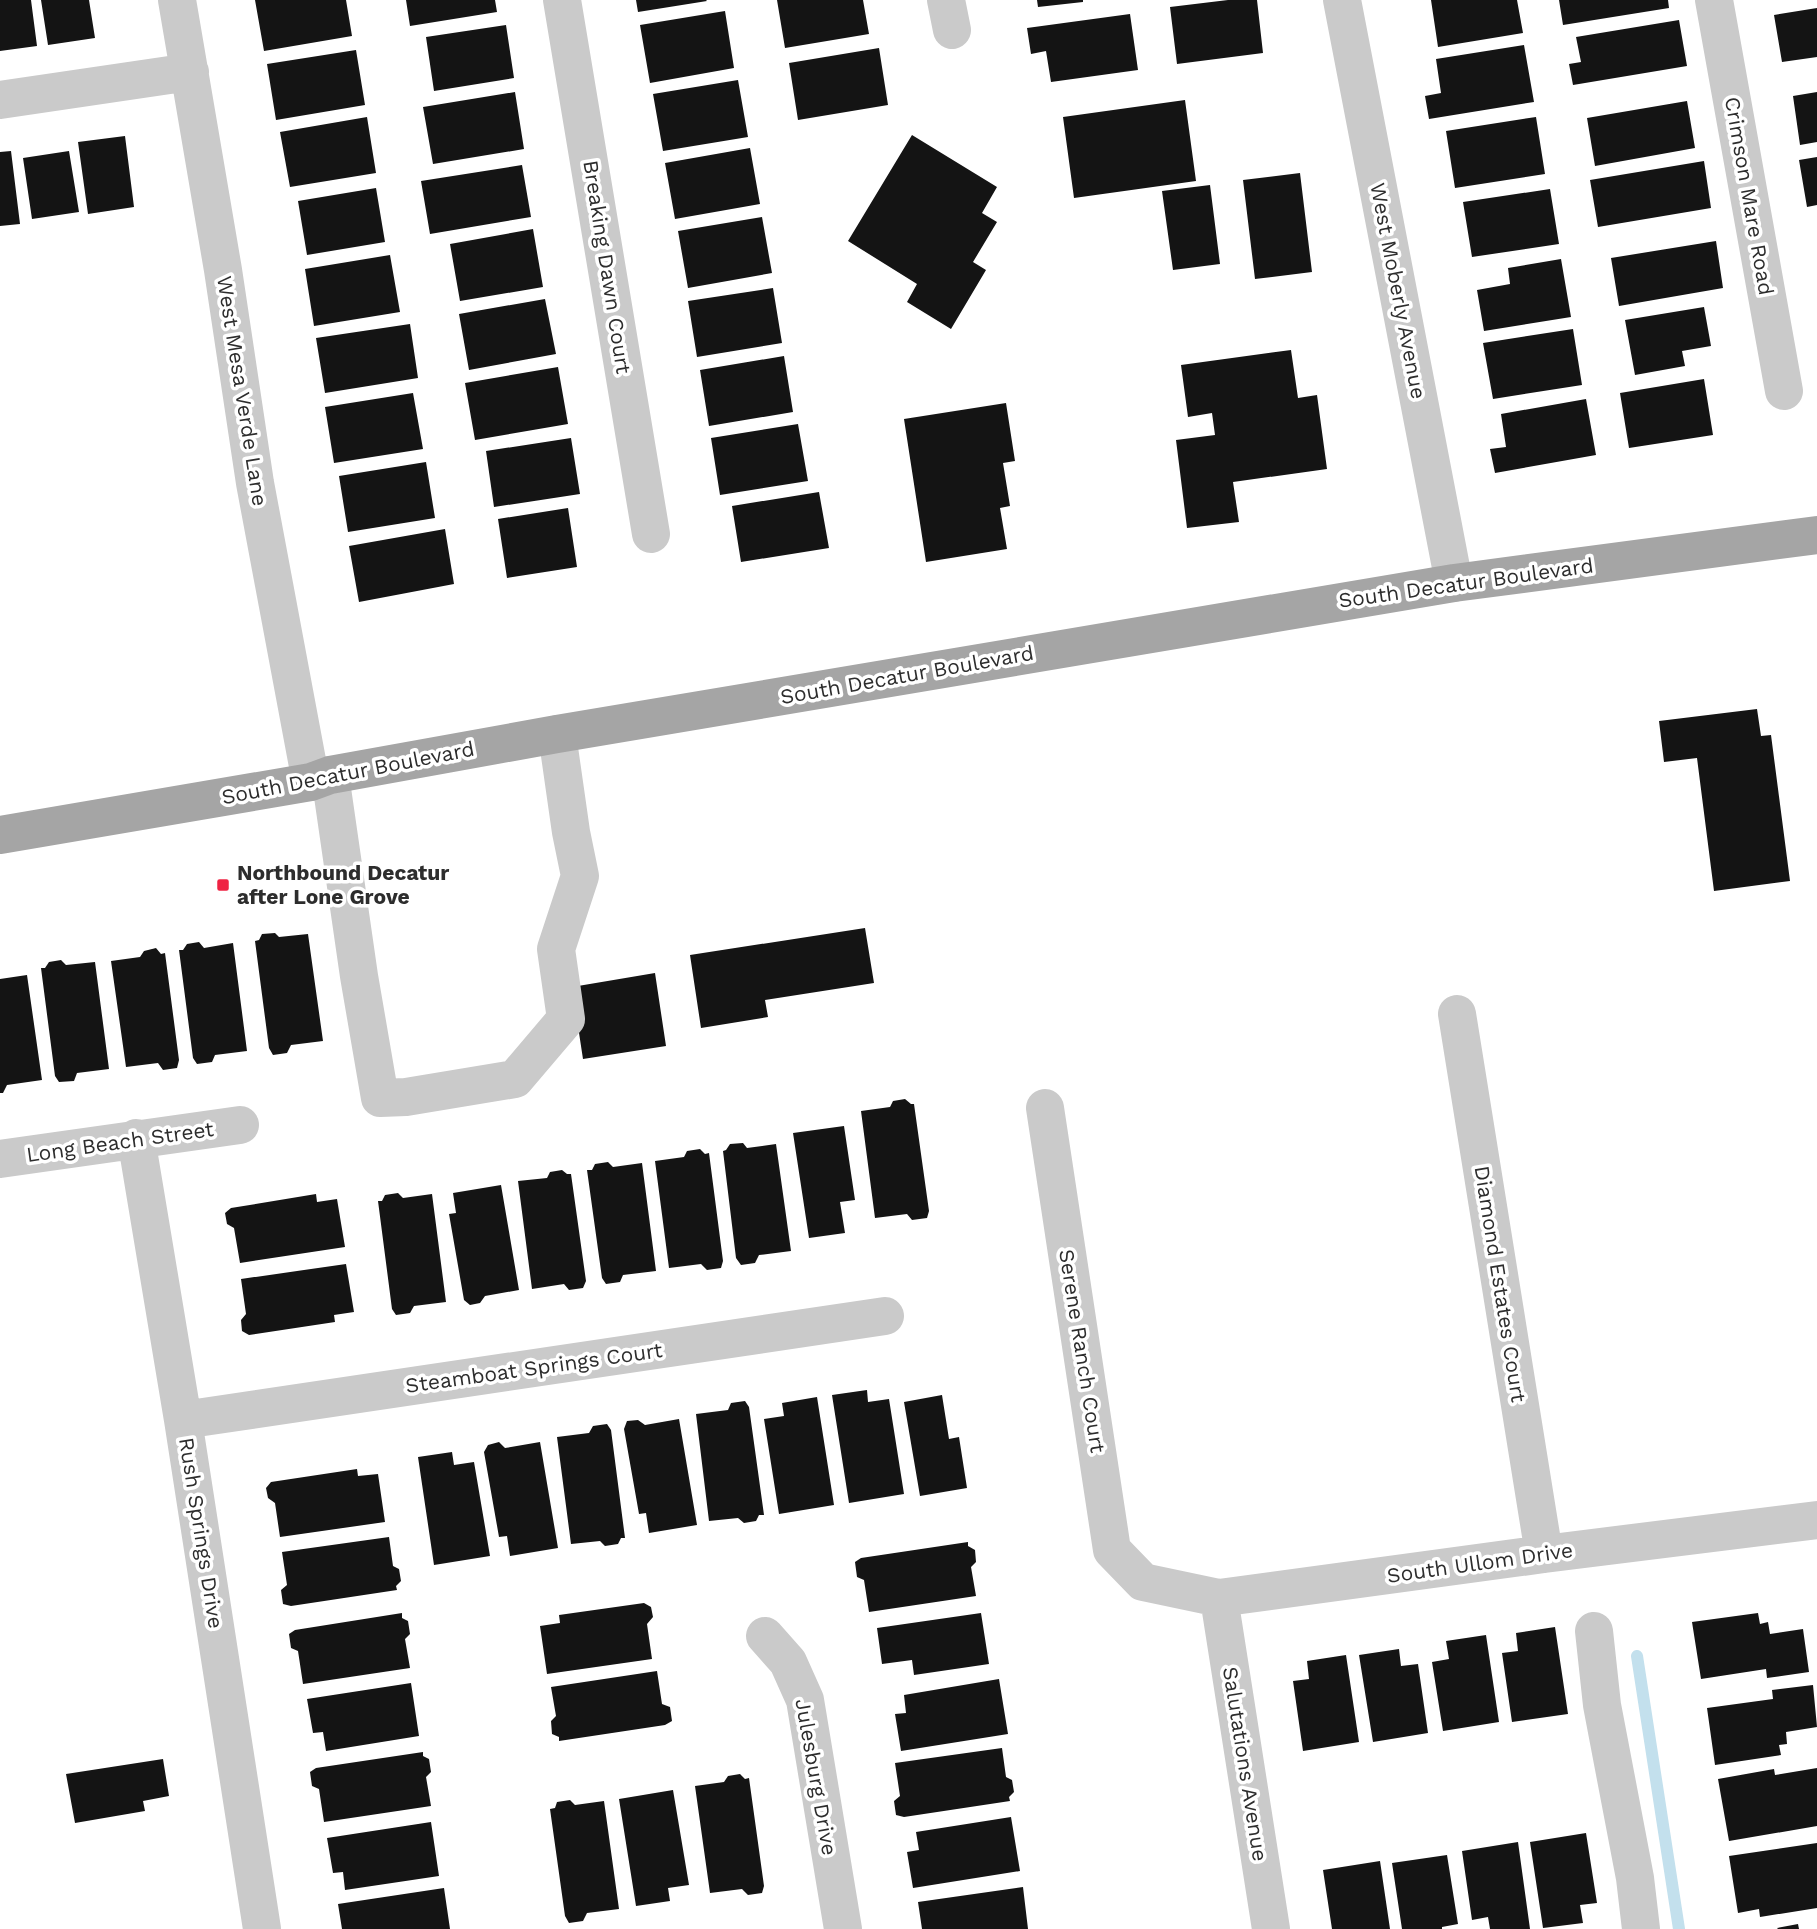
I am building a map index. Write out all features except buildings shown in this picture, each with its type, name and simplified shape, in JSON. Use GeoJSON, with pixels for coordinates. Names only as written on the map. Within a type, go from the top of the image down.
{"type":"FeatureCollection","features":[{"type":"Feature","properties":{"kind":"main road","name":"South Decatur Boulevard"},"geometry":{"type":"LineString","coordinates":[[0,835],[557,734],[1454,583],[1817,535]]}},
{"type":"Feature","properties":{"kind":"street","name":"West Mesa Verde Lane"},"geometry":{"type":"LineString","coordinates":[[177,0],[221,257],[255,483],[320,778],[380,1098],[406,1097],[515,1079],[566,1019],[556,949],[580,877],[557,734]]}},
{"type":"Feature","properties":{"kind":"street","name":"Breaking Dawn Court"},"geometry":{"type":"LineString","coordinates":[[562,0],[652,534]]}},
{"type":"Feature","properties":{"kind":"street","name":"West Moberly Avenue"},"geometry":{"type":"LineString","coordinates":[[1342,0],[1454,583]]}},
{"type":"Feature","properties":{"kind":"street","name":"Crimson Mare Road"},"geometry":{"type":"LineString","coordinates":[[1714,0],[1784,391]]}},
{"type":"Feature","properties":{"kind":"street"},"geometry":{"type":"LineString","coordinates":[[0,100],[190,72]]}},
{"type":"Feature","properties":{"kind":"street","name":"Diamond Estates Court"},"geometry":{"type":"LineString","coordinates":[[1457,1014],[1544,1554]]}},
{"type":"Feature","properties":{"kind":"street","name":"Serene Ranch Court"},"geometry":{"type":"LineString","coordinates":[[1045,1108],[1112,1550],[1143,1582]]}},
{"type":"Feature","properties":{"kind":"street","name":"Long Beach Street"},"geometry":{"type":"LineString","coordinates":[[0,1159],[240,1125]]}},
{"type":"Feature","properties":{"kind":"street","name":"Rush Springs Drive"},"geometry":{"type":"LineString","coordinates":[[136,1138],[184,1420],[262,1929]]}},
{"type":"Feature","properties":{"kind":"street","name":"Steamboat Springs Court"},"geometry":{"type":"LineString","coordinates":[[184,1420],[885,1316]]}},
{"type":"Feature","properties":{"kind":"street","name":"South Ullom Drive"},"geometry":{"type":"LineString","coordinates":[[1143,1582],[1219,1598],[1817,1520]]}},
{"type":"Feature","properties":{"kind":"street","name":"Salutations Avenue"},"geometry":{"type":"LineString","coordinates":[[1219,1598],[1271,1929]]}},
{"type":"Feature","properties":{"kind":"street"},"geometry":{"type":"LineString","coordinates":[[1594,1630],[1602,1705],[1642,1929]]}},
{"type":"Feature","properties":{"kind":"street","name":"Julesburg Drive"},"geometry":{"type":"LineString","coordinates":[[765,1636],[788,1662],[805,1700],[843,1929]]}},
{"type":"Feature","properties":{"kind":"waterway"},"geometry":{"type":"LineString","coordinates":[[1637,1656],[1679,1929]]}},
{"type":"Feature","properties":{"kind":"place","name":"Northbound Decatur after Lone Grove"},"geometry":{"type":"Point","coordinates":[223,885]}}]}
